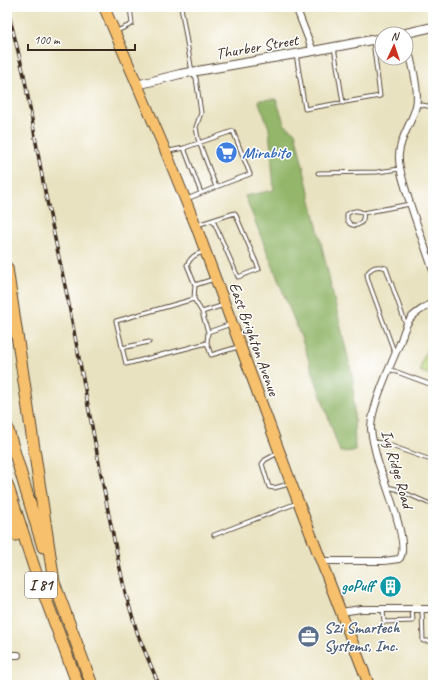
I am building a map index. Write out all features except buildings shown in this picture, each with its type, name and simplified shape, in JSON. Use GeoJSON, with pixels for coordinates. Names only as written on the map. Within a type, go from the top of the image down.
{"type":"FeatureCollection","features":[{"type":"Feature","properties":{"kind":"highway"},"geometry":{"type":"LineString","coordinates":[[7,268],[54,582]]}},
{"type":"Feature","properties":{"kind":"highway","name":"I 81"},"geometry":{"type":"LineString","coordinates":[[7,427],[54,582],[92,685]]}},
{"type":"Feature","properties":{"kind":"highway","name":"I 81"},"geometry":{"type":"LineString","coordinates":[[7,484],[35,570],[78,685]]}},
{"type":"Feature","properties":{"kind":"highway"},"geometry":{"type":"LineString","coordinates":[[7,511],[16,534],[35,570]]}},
{"type":"Feature","properties":{"kind":"main road","name":"East Brighton Avenue"},"geometry":{"type":"LineString","coordinates":[[104,7],[196,226],[291,483],[368,685]]}},
{"type":"Feature","properties":{"kind":"street"},"geometry":{"type":"LineString","coordinates":[[296,7],[313,51]]}},
{"type":"Feature","properties":{"kind":"street"},"geometry":{"type":"LineString","coordinates":[[414,32],[433,27]]}},
{"type":"Feature","properties":{"kind":"street","name":"Thurber Street"},"geometry":{"type":"LineString","coordinates":[[138,85],[192,72],[372,40]]}},
{"type":"Feature","properties":{"kind":"street"},"geometry":{"type":"LineString","coordinates":[[412,66],[417,91],[417,104],[402,139],[399,154],[400,169],[410,204],[433,271]]}},
{"type":"Feature","properties":{"kind":"street","name":"Ivy Ridge Road"},"geometry":{"type":"LineString","coordinates":[[322,561],[384,561],[400,559],[402,555],[403,544],[398,520],[373,442],[371,429],[372,418],[389,369],[406,327],[411,318],[433,302]]}},
{"type":"Feature","properties":{"kind":"street"},"geometry":{"type":"LineString","coordinates":[[341,612],[361,609],[433,608]]}},
{"type":"Feature","properties":{"kind":"street"},"geometry":{"type":"LineString","coordinates":[[7,655],[18,655]]}},
{"type":"Feature","properties":{"kind":"lane"},"geometry":{"type":"LineString","coordinates":[[114,32],[132,24],[130,7]]}},
{"type":"Feature","properties":{"kind":"lane"},"geometry":{"type":"LineString","coordinates":[[181,7],[192,72],[196,78],[201,113],[196,127],[199,143],[202,157],[216,187]]}},
{"type":"Feature","properties":{"kind":"lane"},"geometry":{"type":"LineString","coordinates":[[296,54],[305,109],[343,103],[380,96],[372,40]]}},
{"type":"Feature","properties":{"kind":"lane"},"geometry":{"type":"LineString","coordinates":[[334,47],[343,103]]}},
{"type":"Feature","properties":{"kind":"lane"},"geometry":{"type":"LineString","coordinates":[[417,104],[433,107]]}},
{"type":"Feature","properties":{"kind":"lane"},"geometry":{"type":"LineString","coordinates":[[166,152],[184,148],[233,131],[250,174],[185,200]]}},
{"type":"Feature","properties":{"kind":"lane"},"geometry":{"type":"LineString","coordinates":[[184,148],[191,161],[201,193]]}},
{"type":"Feature","properties":{"kind":"lane"},"geometry":{"type":"LineString","coordinates":[[318,173],[377,172],[400,169]]}},
{"type":"Feature","properties":{"kind":"lane"},"geometry":{"type":"LineString","coordinates":[[206,174],[210,173]]}},
{"type":"Feature","properties":{"kind":"lane"},"geometry":{"type":"LineString","coordinates":[[363,213],[363,220],[358,226],[350,224],[347,220],[348,214],[352,211],[363,213],[410,204]]}},
{"type":"Feature","properties":{"kind":"lane"},"geometry":{"type":"LineString","coordinates":[[196,226],[235,212],[259,269],[238,277],[213,220]]}},
{"type":"Feature","properties":{"kind":"lane"},"geometry":{"type":"LineString","coordinates":[[205,251],[195,254],[190,258],[187,265],[195,285],[194,299],[202,312],[208,332],[206,343],[211,355],[241,346]]}},
{"type":"Feature","properties":{"kind":"lane"},"geometry":{"type":"LineString","coordinates":[[395,354],[366,274],[369,270],[377,267],[386,268],[406,327]]}},
{"type":"Feature","properties":{"kind":"lane"},"geometry":{"type":"LineString","coordinates":[[195,285],[216,279]]}},
{"type":"Feature","properties":{"kind":"lane"},"geometry":{"type":"LineString","coordinates":[[194,299],[116,321],[126,364],[206,343]]}},
{"type":"Feature","properties":{"kind":"lane"},"geometry":{"type":"LineString","coordinates":[[202,312],[225,304]]}},
{"type":"Feature","properties":{"kind":"lane"},"geometry":{"type":"LineString","coordinates":[[208,332],[232,324]]}},
{"type":"Feature","properties":{"kind":"lane"},"geometry":{"type":"LineString","coordinates":[[122,348],[149,342]]}},
{"type":"Feature","properties":{"kind":"lane"},"geometry":{"type":"LineString","coordinates":[[389,369],[432,385]]}},
{"type":"Feature","properties":{"kind":"lane"},"geometry":{"type":"LineString","coordinates":[[373,442],[383,443],[428,459]]}},
{"type":"Feature","properties":{"kind":"lane"},"geometry":{"type":"LineString","coordinates":[[280,452],[265,460],[262,464],[263,471],[269,487],[274,488],[291,483]]}},
{"type":"Feature","properties":{"kind":"lane"},"geometry":{"type":"LineString","coordinates":[[387,487],[396,489],[428,503]]}},
{"type":"Feature","properties":{"kind":"lane"},"geometry":{"type":"LineString","coordinates":[[214,535],[299,502]]}},
{"type":"Feature","properties":{"kind":"lane"},"geometry":{"type":"LineString","coordinates":[[383,609],[384,622],[413,621],[412,609]]}},
{"type":"Feature","properties":{"kind":"lane"},"geometry":{"type":"LineString","coordinates":[[422,609],[423,641],[433,641]]}},
{"type":"Feature","properties":{"kind":"green space"},"geometry":{"type":"Polygon","coordinates":[[[276,99],[285,125],[295,132],[353,379],[355,451],[340,452],[302,340],[245,196],[274,190],[269,128],[258,100],[276,99]]]}},
{"type":"Feature","properties":{"kind":"green space"},"geometry":{"type":"Polygon","coordinates":[[[433,330],[433,376],[420,371],[433,330]]]}},
{"type":"Feature","properties":{"kind":"railway"},"geometry":{"type":"LineString","coordinates":[[7,7],[24,75],[44,187],[68,300],[125,592],[138,635],[159,685]]}},
{"type":"Feature","properties":{"kind":"place","name":"Mirabito"},"geometry":{"type":"Point","coordinates":[227,153]}},
{"type":"Feature","properties":{"kind":"place","name":"goPuff"},"geometry":{"type":"Point","coordinates":[390,586]}},
{"type":"Feature","properties":{"kind":"place","name":"S2i Smartech Systems, Inc."},"geometry":{"type":"Point","coordinates":[308,637]}}]}
